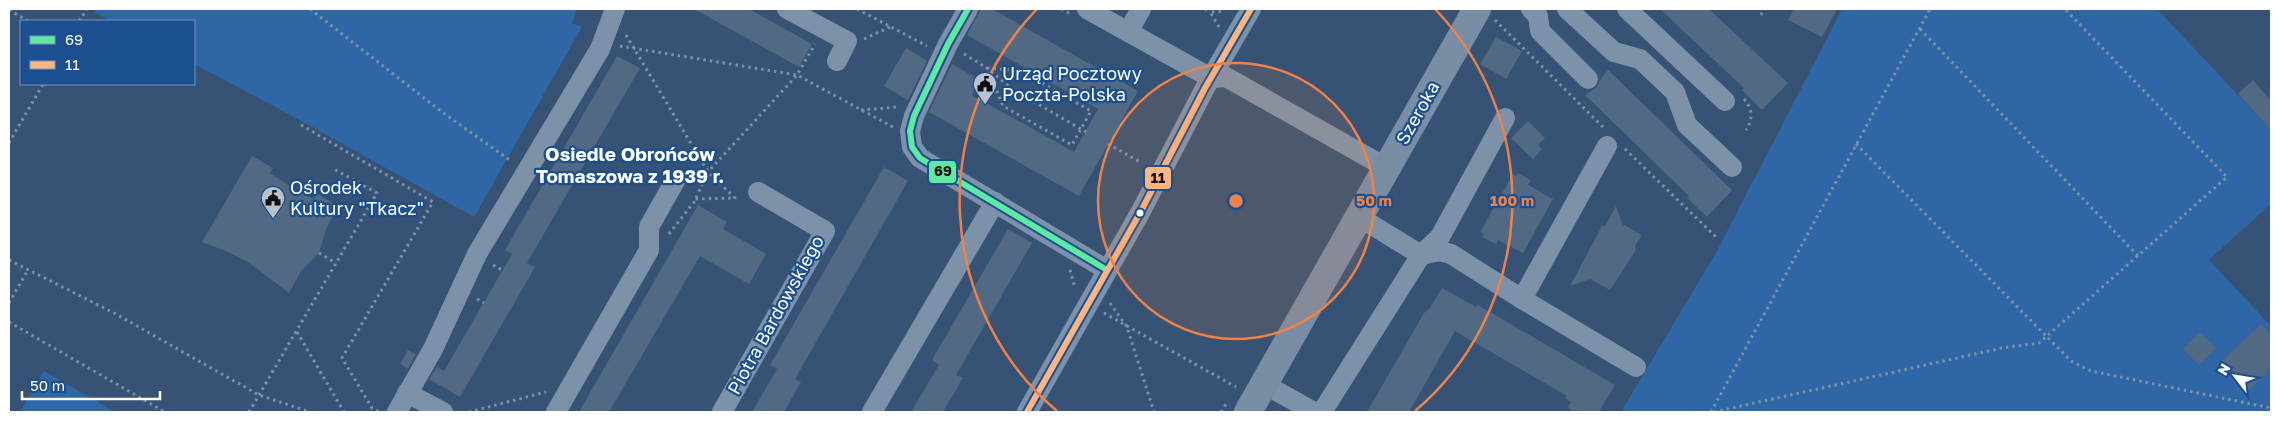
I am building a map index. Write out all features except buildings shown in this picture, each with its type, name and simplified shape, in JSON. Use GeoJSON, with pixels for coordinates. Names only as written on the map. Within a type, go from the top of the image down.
{"type":"FeatureCollection","features":[{"type":"Feature","properties":{"kind":"street"},"geometry":{"type":"LineString","coordinates":[[787,9],[847,41],[837,61]]}},
{"type":"Feature","properties":{"kind":"street"},"geometry":{"type":"LineString","coordinates":[[968,9],[948,44],[916,112],[910,131],[912,147],[920,158],[1107,270]]}},
{"type":"Feature","properties":{"kind":"street"},"geometry":{"type":"LineString","coordinates":[[1087,9],[1211,78],[1226,77],[1387,168]]}},
{"type":"Feature","properties":{"kind":"street"},"geometry":{"type":"LineString","coordinates":[[1128,32],[1141,9]]}},
{"type":"Feature","properties":{"kind":"street","name":"Szeroka"},"geometry":{"type":"LineString","coordinates":[[1248,412],[1477,9]]}},
{"type":"Feature","properties":{"kind":"street"},"geometry":{"type":"LineString","coordinates":[[1567,9],[1614,52],[1640,59],[1675,92],[1687,125],[1732,167]]}},
{"type":"Feature","properties":{"kind":"street"},"geometry":{"type":"LineString","coordinates":[[1627,9],[1725,102]]}},
{"type":"Feature","properties":{"kind":"street"},"geometry":{"type":"LineString","coordinates":[[1027,412],[1107,270],[1211,78],[1242,10]]}},
{"type":"Feature","properties":{"kind":"street"},"geometry":{"type":"LineString","coordinates":[[1538,11],[1540,31],[1588,79]]}},
{"type":"Feature","properties":{"kind":"street"},"geometry":{"type":"LineString","coordinates":[[391,412],[407,393],[433,349],[477,254],[526,169],[618,18]]}},
{"type":"Feature","properties":{"kind":"street"},"geometry":{"type":"LineString","coordinates":[[1322,412],[1421,255],[1440,238],[1505,118]]}},
{"type":"Feature","properties":{"kind":"street"},"geometry":{"type":"LineString","coordinates":[[1522,299],[1608,146]]}},
{"type":"Feature","properties":{"kind":"street"},"geometry":{"type":"LineString","coordinates":[[559,406],[649,250],[649,226],[676,179]]}},
{"type":"Feature","properties":{"kind":"street","name":"Piotra Bardowskiego"},"geometry":{"type":"LineString","coordinates":[[722,412],[825,231],[758,192]]}},
{"type":"Feature","properties":{"kind":"street"},"geometry":{"type":"LineString","coordinates":[[872,412],[995,202]]}},
{"type":"Feature","properties":{"kind":"street"},"geometry":{"type":"LineString","coordinates":[[1360,217],[1421,255],[1440,251],[1451,254],[1636,367]]}},
{"type":"Feature","properties":{"kind":"street"},"geometry":{"type":"LineString","coordinates":[[1264,384],[1314,412]]}},
{"type":"Feature","properties":{"kind":"street"},"geometry":{"type":"LineString","coordinates":[[407,393],[443,412]]}},
{"type":"Feature","properties":{"kind":"path"},"geometry":{"type":"LineString","coordinates":[[80,20],[87,9]]}},
{"type":"Feature","properties":{"kind":"path"},"geometry":{"type":"LineString","coordinates":[[310,9],[442,112],[526,169]]}},
{"type":"Feature","properties":{"kind":"path"},"geometry":{"type":"LineString","coordinates":[[857,9],[938,52],[948,44],[987,68],[1012,89],[1086,132]]}},
{"type":"Feature","properties":{"kind":"path"},"geometry":{"type":"LineString","coordinates":[[1205,9],[1210,12],[1220,28]]}},
{"type":"Feature","properties":{"kind":"path"},"geometry":{"type":"LineString","coordinates":[[1760,15],[1764,9]]}},
{"type":"Feature","properties":{"kind":"path"},"geometry":{"type":"LineString","coordinates":[[1712,412],[1930,9]]}},
{"type":"Feature","properties":{"kind":"path"},"geometry":{"type":"LineString","coordinates":[[1712,412],[2002,348],[2040,343],[2139,258],[2227,177],[2065,9]]}},
{"type":"Feature","properties":{"kind":"path"},"geometry":{"type":"LineString","coordinates":[[9,10],[26,20]]}},
{"type":"Feature","properties":{"kind":"path"},"geometry":{"type":"LineString","coordinates":[[1210,12],[1242,10]]}},
{"type":"Feature","properties":{"kind":"path"},"geometry":{"type":"LineString","coordinates":[[618,18],[634,49],[708,172],[734,198],[695,199]]}},
{"type":"Feature","properties":{"kind":"path"},"geometry":{"type":"LineString","coordinates":[[847,41],[858,42],[890,27]]}},
{"type":"Feature","properties":{"kind":"path"},"geometry":{"type":"LineString","coordinates":[[1920,29],[2139,258]]}},
{"type":"Feature","properties":{"kind":"path"},"geometry":{"type":"LineString","coordinates":[[666,238],[695,199],[708,172],[797,75],[816,40]]}},
{"type":"Feature","properties":{"kind":"path"},"geometry":{"type":"LineString","coordinates":[[616,46],[797,75],[911,138]]}},
{"type":"Feature","properties":{"kind":"path"},"geometry":{"type":"LineString","coordinates":[[987,68],[1021,71],[1091,111],[1072,145],[1003,106],[987,68]]}},
{"type":"Feature","properties":{"kind":"path"},"geometry":{"type":"LineString","coordinates":[[9,143],[42,85]]}},
{"type":"Feature","properties":{"kind":"path"},"geometry":{"type":"LineString","coordinates":[[860,110],[908,106],[916,112]]}},
{"type":"Feature","properties":{"kind":"path"},"geometry":{"type":"LineString","coordinates":[[301,126],[433,202],[342,358],[372,408],[379,412],[391,412]]}},
{"type":"Feature","properties":{"kind":"path"},"geometry":{"type":"LineString","coordinates":[[1108,144],[1142,163]]}},
{"type":"Feature","properties":{"kind":"path"},"geometry":{"type":"LineString","coordinates":[[1856,144],[2071,361],[2091,371],[2271,408]]}},
{"type":"Feature","properties":{"kind":"path"},"geometry":{"type":"LineString","coordinates":[[249,412],[377,193],[334,169]]}},
{"type":"Feature","properties":{"kind":"path"},"geometry":{"type":"LineString","coordinates":[[319,253],[336,263]]}},
{"type":"Feature","properties":{"kind":"path"},"geometry":{"type":"LineString","coordinates":[[9,260],[114,314],[259,395],[310,412]]}},
{"type":"Feature","properties":{"kind":"path"},"geometry":{"type":"LineString","coordinates":[[9,303],[28,270]]}},
{"type":"Feature","properties":{"kind":"path"},"geometry":{"type":"LineString","coordinates":[[1108,300],[1127,327],[1154,412]]}},
{"type":"Feature","properties":{"kind":"path"},"geometry":{"type":"LineString","coordinates":[[1101,312],[1236,387]]}},
{"type":"Feature","properties":{"kind":"path"},"geometry":{"type":"LineString","coordinates":[[9,322],[165,412]]}},
{"type":"Feature","properties":{"kind":"path"},"geometry":{"type":"LineString","coordinates":[[296,332],[344,412]]}},
{"type":"Feature","properties":{"kind":"path"},"geometry":{"type":"LineString","coordinates":[[469,412],[547,391],[559,406]]}},
{"type":"Feature","properties":{"kind":"shaded area"},"geometry":{"type":"Polygon","coordinates":[[[96,9],[577,9],[572,23],[582,27],[474,217],[296,118],[195,65],[195,20],[109,20],[94,12],[96,9]]]}},
{"type":"Feature","properties":{"kind":"shaded area"},"geometry":{"type":"Polygon","coordinates":[[[1842,9],[2157,9],[2271,130],[2271,204],[2209,260],[2271,326],[2271,412],[1621,412],[1717,251],[1842,9]]]}},
{"type":"Feature","properties":{"kind":"shaded area"},"geometry":{"type":"Polygon","coordinates":[[[44,371],[115,412],[20,412],[44,371]]]}},
{"type":"Feature","properties":{"kind":"transit line","name":"69"},"geometry":{"type":"LineString","coordinates":[[968,9],[948,44],[914,116],[910,131],[912,147],[920,158],[1107,270]]}},
{"type":"Feature","properties":{"kind":"transit line","name":"11"},"geometry":{"type":"LineString","coordinates":[[1027,412],[1140,213],[1205,88],[1251,9]]}},
{"type":"Feature","properties":{"kind":"place","name":"Urząd Pocztowy Poczta-Polska"},"geometry":{"type":"Point","coordinates":[985,105]}},
{"type":"Feature","properties":{"kind":"place","name":"Ośrodek Kultury \"Tkacz\""},"geometry":{"type":"Point","coordinates":[273,219]}},
{"type":"Feature","properties":{"kind":"district","name":"Osiedle Obrońców Tomaszowa z 1939 r."},"geometry":{"type":"Point","coordinates":[630,165]}}]}
